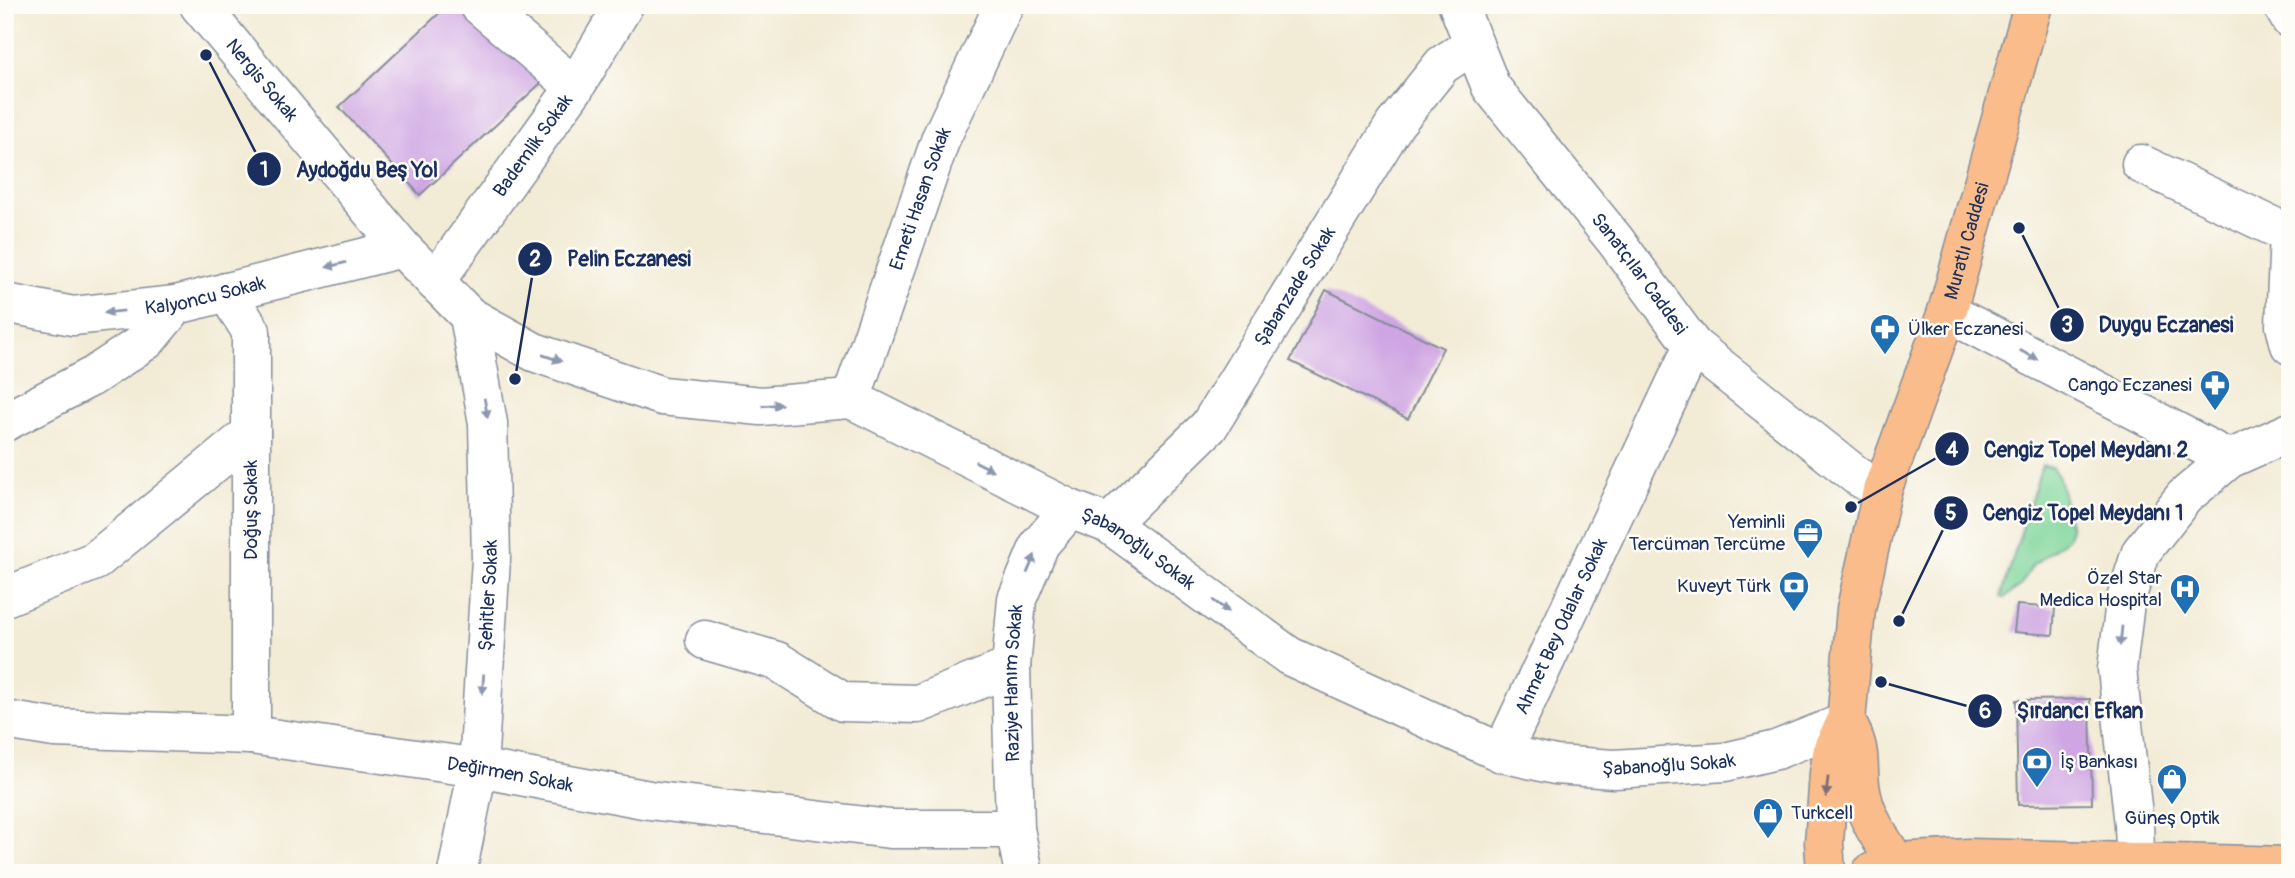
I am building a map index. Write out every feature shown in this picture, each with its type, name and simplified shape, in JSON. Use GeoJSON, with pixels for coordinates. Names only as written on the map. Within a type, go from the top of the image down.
{"type":"FeatureCollection","features":[{"type":"Feature","properties":{"kind":"main road","name":"Muratlı Caddesi"},"geometry":{"type":"LineString","coordinates":[[1826,873],[1824,843],[1829,773],[1833,748],[1846,722],[1856,609],[1882,491],[1947,312],[2033,5]]}},
{"type":"Feature","properties":{"kind":"main road","name":"Muratlı Caddesi"},"geometry":{"type":"LineString","coordinates":[[1846,722],[1859,750],[1862,798],[1884,867]]}},
{"type":"Feature","properties":{"kind":"main road"},"geometry":{"type":"LineString","coordinates":[[1884,867],[1969,858],[2121,867],[2290,866]]}},
{"type":"Feature","properties":{"kind":"street","name":"Nergis Sokak"},"geometry":{"type":"LineString","coordinates":[[199,5],[402,248],[435,282]]}},
{"type":"Feature","properties":{"kind":"street"},"geometry":{"type":"LineString","coordinates":[[480,5],[575,87]]}},
{"type":"Feature","properties":{"kind":"street","name":"Bademlik Sokak"},"geometry":{"type":"LineString","coordinates":[[435,282],[575,87],[624,5]]}},
{"type":"Feature","properties":{"kind":"street","name":"Emeti Hasan Sokak"},"geometry":{"type":"LineString","coordinates":[[852,399],[941,138],[1004,5]]}},
{"type":"Feature","properties":{"kind":"street","name":"Sanatçılar Caddesi"},"geometry":{"type":"LineString","coordinates":[[1458,5],[1491,88],[1615,240],[1693,346],[1857,476],[1882,491]]}},
{"type":"Feature","properties":{"kind":"street"},"geometry":{"type":"LineString","coordinates":[[2282,5],[2290,19]]}},
{"type":"Feature","properties":{"kind":"street","name":"Şabanzade Sokak"},"geometry":{"type":"LineString","coordinates":[[1109,524],[1209,426],[1395,124],[1443,65],[1474,44]]}},
{"type":"Feature","properties":{"kind":"street"},"geometry":{"type":"LineString","coordinates":[[2141,164],[2289,233],[2285,326],[2290,345]]}},
{"type":"Feature","properties":{"kind":"street","name":"Kalyoncu Sokak"},"geometry":{"type":"LineString","coordinates":[[5,303],[73,316],[176,305],[402,248]]}},
{"type":"Feature","properties":{"kind":"street"},"geometry":{"type":"LineString","coordinates":[[435,282],[469,316],[534,352],[662,396],[761,406],[852,399]]}},
{"type":"Feature","properties":{"kind":"street","name":"Doğuş Sokak"},"geometry":{"type":"LineString","coordinates":[[226,292],[251,331],[251,735]]}},
{"type":"Feature","properties":{"kind":"street"},"geometry":{"type":"LineString","coordinates":[[5,422],[93,376],[147,340],[176,305]]}},
{"type":"Feature","properties":{"kind":"street"},"geometry":{"type":"LineString","coordinates":[[1947,312],[2229,459]]}},
{"type":"Feature","properties":{"kind":"street","name":"Şehitler Sokak"},"geometry":{"type":"LineString","coordinates":[[457,873],[478,768],[491,559],[488,423],[469,316]]}},
{"type":"Feature","properties":{"kind":"street","name":"Ahmet Bey Odalar Sokak"},"geometry":{"type":"LineString","coordinates":[[1502,752],[1693,346]]}},
{"type":"Feature","properties":{"kind":"street","name":"Şabanoğlu Sokak"},"geometry":{"type":"LineString","coordinates":[[852,399],[1070,509],[1109,524],[1289,656],[1502,752],[1555,765],[1614,769],[1725,762],[1776,750],[1846,722]]}},
{"type":"Feature","properties":{"kind":"street"},"geometry":{"type":"LineString","coordinates":[[2121,867],[2134,825],[2117,668],[2125,602],[2141,552],[2184,497],[2229,459],[2290,432]]}},
{"type":"Feature","properties":{"kind":"street"},"geometry":{"type":"LineString","coordinates":[[5,597],[95,561],[251,433]]}},
{"type":"Feature","properties":{"kind":"street","name":"Raziye Hanım Sokak"},"geometry":{"type":"LineString","coordinates":[[1024,873],[1015,829],[1010,667],[1017,599],[1040,544],[1070,509]]}},
{"type":"Feature","properties":{"kind":"street"},"geometry":{"type":"LineString","coordinates":[[705,640],[777,661],[843,702],[918,704],[1010,667]]}},
{"type":"Feature","properties":{"kind":"street","name":"Değirmen Sokak"},"geometry":{"type":"LineString","coordinates":[[5,720],[54,728],[251,735],[478,768],[649,800],[890,829],[1015,829]]}},
{"type":"Feature","properties":{"kind":"green space"},"geometry":{"type":"Polygon","coordinates":[[[2042,465],[2052,468],[2059,477],[2071,529],[2067,539],[2033,565],[2020,586],[2004,598],[2001,597],[2042,465]]]}},
{"type":"Feature","properties":{"kind":"building"},"geometry":{"type":"Polygon","coordinates":[[[448,5],[468,5],[541,83],[420,195],[339,107],[448,5]]]}},
{"type":"Feature","properties":{"kind":"building"},"geometry":{"type":"Polygon","coordinates":[[[1326,290],[1443,348],[1408,419],[1290,361],[1326,290]]]}},
{"type":"Feature","properties":{"kind":"building"},"geometry":{"type":"Polygon","coordinates":[[[2017,605],[2055,608],[2053,635],[2014,632],[2017,605]]]}},
{"type":"Feature","properties":{"kind":"building"},"geometry":{"type":"Polygon","coordinates":[[[2090,699],[2092,804],[2018,805],[2016,700],[2090,699]]]}},
{"type":"Feature","properties":{"kind":"place","name":"Aydoğdu Beş Yol"},"geometry":{"type":"Point","coordinates":[206,55]}},
{"type":"Feature","properties":{"kind":"place","name":"Duygu Eczanesi"},"geometry":{"type":"Point","coordinates":[2019,228]}},
{"type":"Feature","properties":{"kind":"place","name":"Ülker Eczanesi"},"geometry":{"type":"Point","coordinates":[1885,356]}},
{"type":"Feature","properties":{"kind":"place","name":"Pelin Eczanesi"},"geometry":{"type":"Point","coordinates":[515,379]}},
{"type":"Feature","properties":{"kind":"place","name":"Cango Eczanesi"},"geometry":{"type":"Point","coordinates":[2215,412]}},
{"type":"Feature","properties":{"kind":"place","name":"Cengiz Topel Meydanı 2"},"geometry":{"type":"Point","coordinates":[1851,507]}},
{"type":"Feature","properties":{"kind":"place","name":"Yeminli Tercüman Tercüme"},"geometry":{"type":"Point","coordinates":[1808,560]}},
{"type":"Feature","properties":{"kind":"place","name":"Kuveyt Türk"},"geometry":{"type":"Point","coordinates":[1794,613]}},
{"type":"Feature","properties":{"kind":"place","name":"Özel Star Medica Hospital"},"geometry":{"type":"Point","coordinates":[2185,616]}},
{"type":"Feature","properties":{"kind":"place","name":"Cengiz Topel Meydanı 1"},"geometry":{"type":"Point","coordinates":[1899,621]}},
{"type":"Feature","properties":{"kind":"place","name":"Şırdancı Efkan"},"geometry":{"type":"Point","coordinates":[1881,682]}},
{"type":"Feature","properties":{"kind":"place","name":"İş Bankası"},"geometry":{"type":"Point","coordinates":[2037,789]}},
{"type":"Feature","properties":{"kind":"place","name":"Güneş Optik"},"geometry":{"type":"Point","coordinates":[2172,806]}},
{"type":"Feature","properties":{"kind":"place","name":"Turkcell"},"geometry":{"type":"Point","coordinates":[1768,840]}}]}
